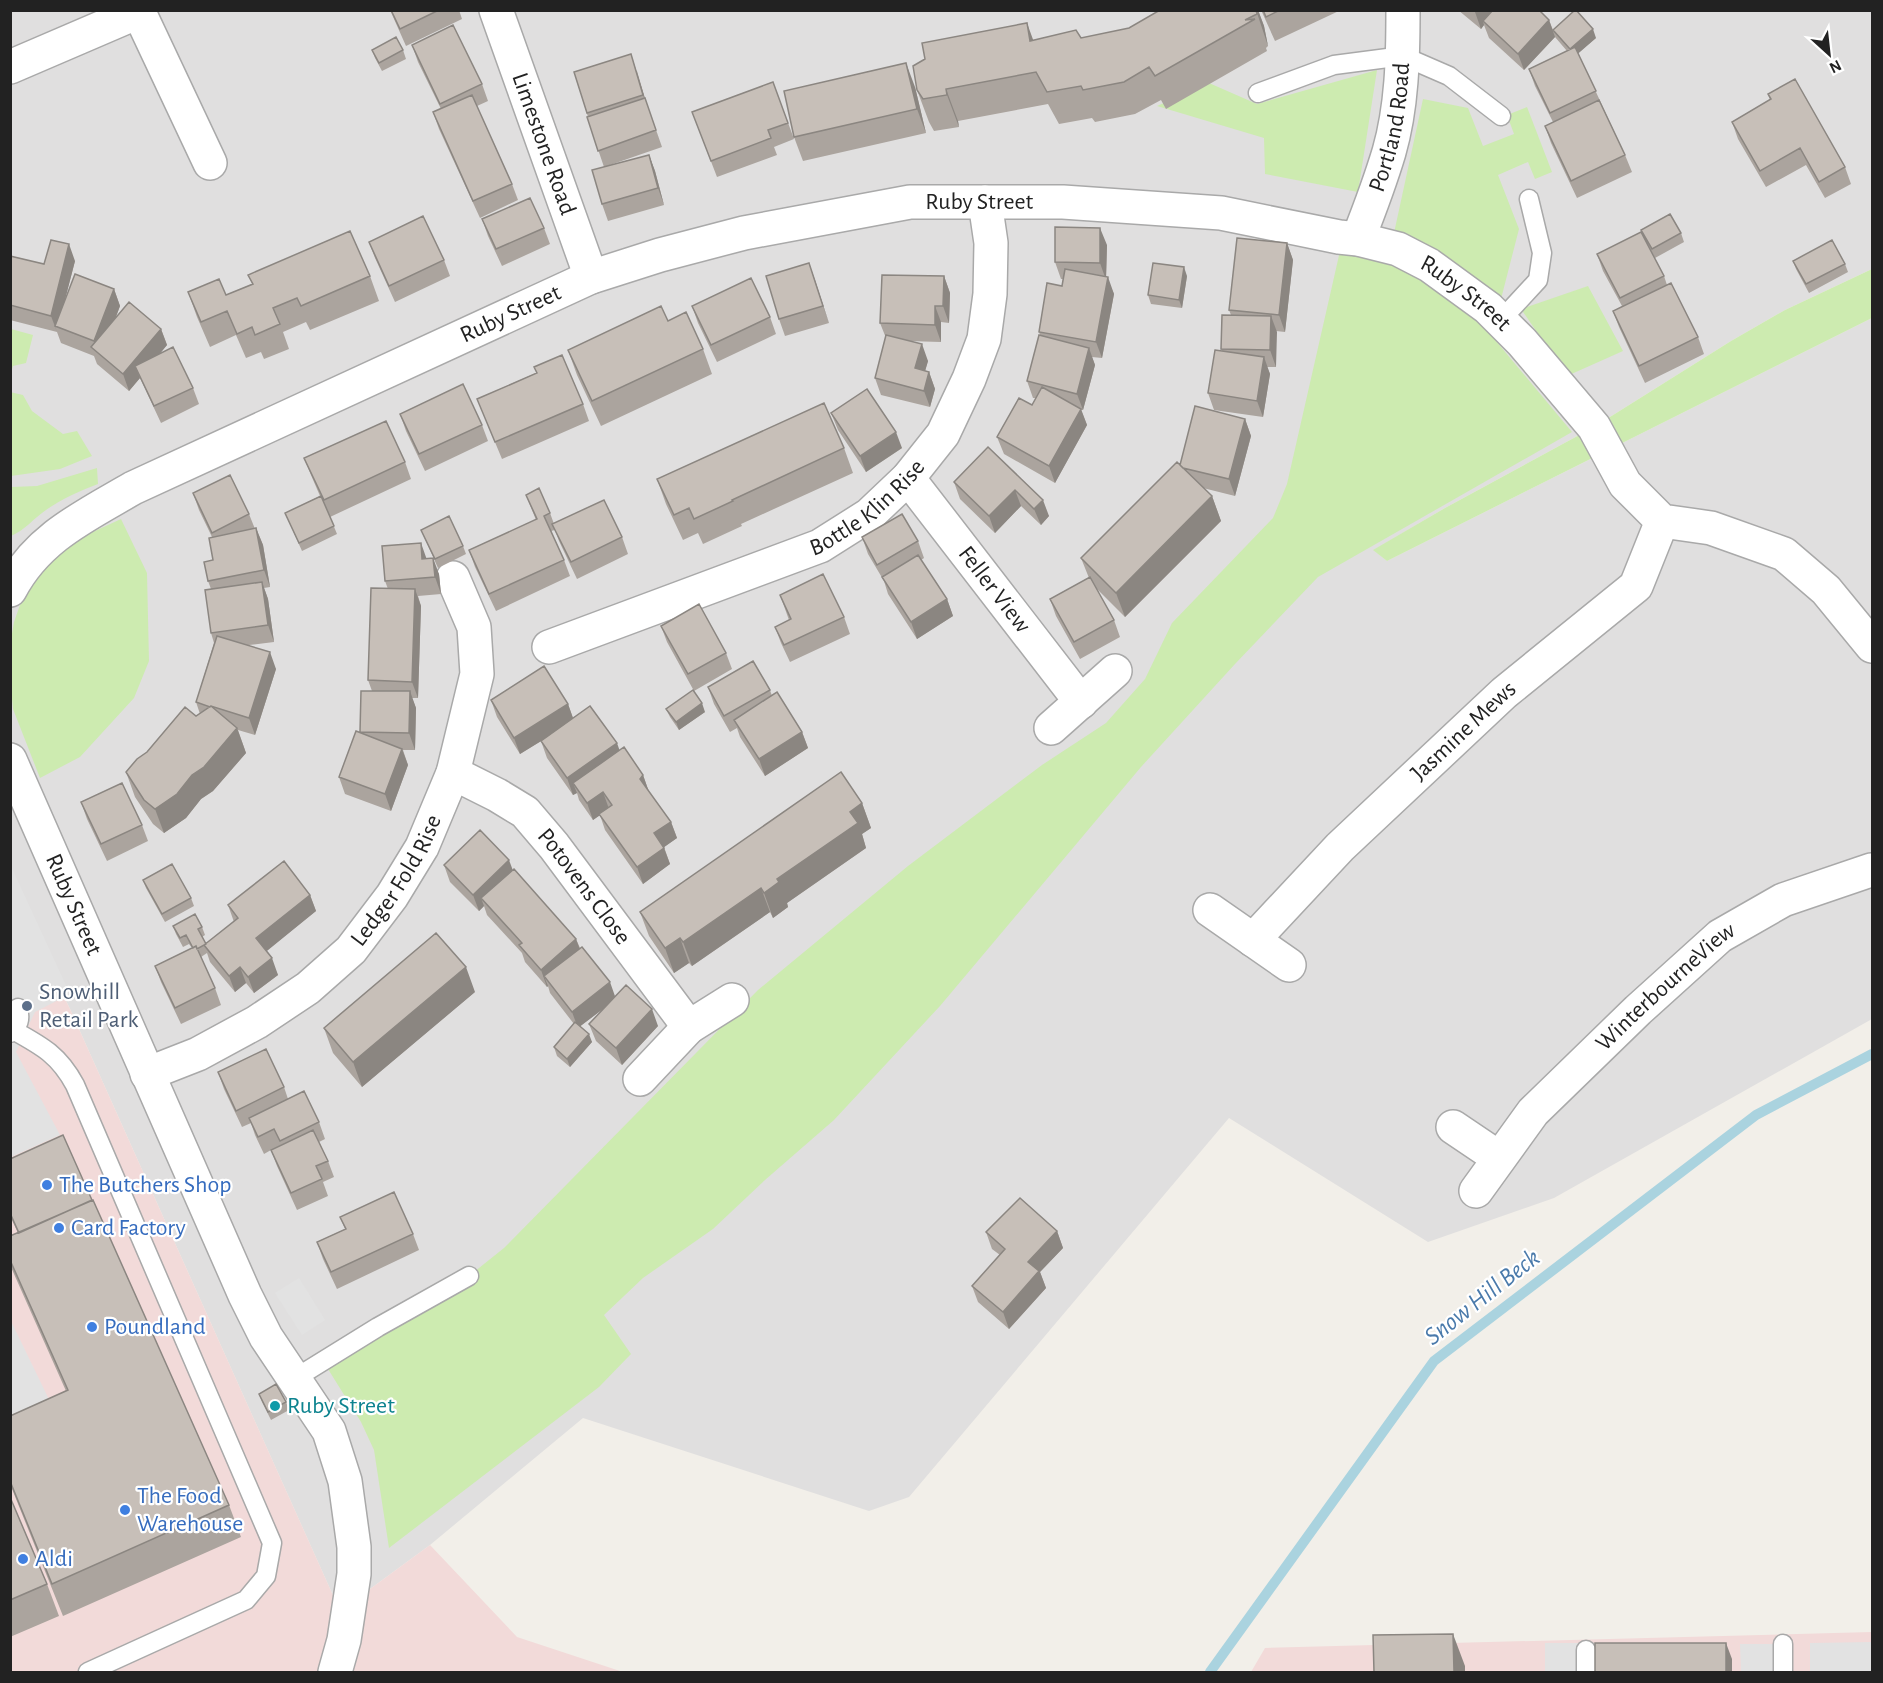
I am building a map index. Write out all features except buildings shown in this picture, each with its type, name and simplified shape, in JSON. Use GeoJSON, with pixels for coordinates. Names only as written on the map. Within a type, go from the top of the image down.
{"type":"FeatureCollection","features":[{"type":"Feature","properties":{"kind":"street","name":"Limestone Road"},"geometry":{"type":"LineString","coordinates":[[496,10],[591,277]]}},
{"type":"Feature","properties":{"kind":"street","name":"Portland Road"},"geometry":{"type":"LineString","coordinates":[[1358,239],[1389,151],[1397,110],[1403,56],[1403,10]]}},
{"type":"Feature","properties":{"kind":"street"},"geometry":{"type":"LineString","coordinates":[[10,68],[138,11],[210,162]]}},
{"type":"Feature","properties":{"kind":"street","name":"Ruby Street"},"geometry":{"type":"LineString","coordinates":[[12,581],[36,552],[67,528],[133,488],[591,277],[660,255],[756,231],[910,202],[1063,202],[1221,213],[1358,239],[1398,249],[1429,265],[1501,320],[1594,427],[1625,484],[1662,521]]}},
{"type":"Feature","properties":{"kind":"street","name":"Bottle Klin Rise"},"geometry":{"type":"LineString","coordinates":[[549,647],[820,546],[869,515],[908,478],[943,434],[969,379],[984,339],[990,294],[991,243],[985,202]]}},
{"type":"Feature","properties":{"kind":"street","name":"Feller View"},"geometry":{"type":"LineString","coordinates":[[908,478],[1081,702]]}},
{"type":"Feature","properties":{"kind":"street"},"geometry":{"type":"LineString","coordinates":[[1662,521],[1711,528],[1784,554],[1826,590],[1872,646]]}},
{"type":"Feature","properties":{"kind":"street","name":"Jasmine Mews"},"geometry":{"type":"LineString","coordinates":[[1253,940],[1340,847],[1504,693],[1636,586],[1662,521]]}},
{"type":"Feature","properties":{"kind":"street","name":"Ledger Fold Rise"},"geometry":{"type":"LineString","coordinates":[[147,1074],[198,1054],[257,1022],[308,988],[351,950],[392,896],[422,847],[453,773],[477,674],[474,627],[453,578]]}},
{"type":"Feature","properties":{"kind":"street"},"geometry":{"type":"LineString","coordinates":[[1051,728],[1115,671]]}},
{"type":"Feature","properties":{"kind":"street","name":"Ruby Street"},"geometry":{"type":"LineString","coordinates":[[10,760],[245,1295],[267,1337],[329,1431],[345,1481],[354,1547],[354,1574],[344,1640],[335,1672]]}},
{"type":"Feature","properties":{"kind":"street","name":"Potovens Close"},"geometry":{"type":"LineString","coordinates":[[453,773],[525,812],[554,846],[689,1027]]}},
{"type":"Feature","properties":{"kind":"street","name":"WinterbourneView"},"geometry":{"type":"LineString","coordinates":[[1476,1191],[1533,1112],[1638,1010],[1720,936],[1784,900],[1872,871]]}},
{"type":"Feature","properties":{"kind":"street"},"geometry":{"type":"LineString","coordinates":[[1210,910],[1289,965]]}},
{"type":"Feature","properties":{"kind":"street"},"geometry":{"type":"LineString","coordinates":[[640,1079],[689,1027],[732,1000]]}},
{"type":"Feature","properties":{"kind":"street"},"geometry":{"type":"LineString","coordinates":[[1453,1127],[1499,1158]]}},
{"type":"Feature","properties":{"kind":"lane"},"geometry":{"type":"LineString","coordinates":[[1258,93],[1334,65],[1403,56],[1449,76],[1501,116]]}},
{"type":"Feature","properties":{"kind":"lane"},"geometry":{"type":"LineString","coordinates":[[1501,320],[1538,280],[1542,254],[1529,199]]}},
{"type":"Feature","properties":{"kind":"lane"},"geometry":{"type":"LineString","coordinates":[[18,1008],[20,1017],[17,1027],[12,1031],[44,1047],[57,1058],[75,1085],[272,1544],[266,1576],[246,1600],[88,1672]]}},
{"type":"Feature","properties":{"kind":"lane"},"geometry":{"type":"LineString","coordinates":[[294,1378],[469,1276]]}},
{"type":"Feature","properties":{"kind":"lane"},"geometry":{"type":"LineString","coordinates":[[1783,1644],[1783,1672]]}},
{"type":"Feature","properties":{"kind":"lane"},"geometry":{"type":"LineString","coordinates":[[1586,1650],[1586,1672]]}},
{"type":"Feature","properties":{"kind":"shaded area"},"geometry":{"type":"Polygon","coordinates":[[[11,11],[1872,11],[1872,269],[1785,310],[1594,427],[1445,508],[1374,550],[1387,561],[1872,318],[1872,1019],[1554,1198],[1428,1242],[1229,1118],[909,1497],[869,1511],[583,1418],[430,1545],[340,1611],[70,1009],[11,887],[11,11]]]}},
{"type":"Feature","properties":{"kind":"shaded area","name":"Snowhill Retail Park"},"geometry":{"type":"Polygon","coordinates":[[[10,864],[70,994],[35,1012],[16,1052],[60,1135],[11,1157],[10,864]]]}},
{"type":"Feature","properties":{"kind":"shaded area","name":"Snowhill Retail Park"},"geometry":{"type":"Polygon","coordinates":[[[10,887],[70,1009],[340,1611],[430,1545],[517,1637],[623,1672],[11,1672],[10,887]]]}},
{"type":"Feature","properties":{"kind":"shaded area"},"geometry":{"type":"Polygon","coordinates":[[[299,1278],[325,1320],[302,1335],[275,1293],[299,1278]]]}},
{"type":"Feature","properties":{"kind":"shaded area"},"geometry":{"type":"Polygon","coordinates":[[[10,1319],[57,1416],[10,1437],[10,1319]]]}},
{"type":"Feature","properties":{"kind":"shaded area"},"geometry":{"type":"Polygon","coordinates":[[[1872,1632],[1872,1672],[1251,1672],[1265,1648],[1872,1632]]]}},
{"type":"Feature","properties":{"kind":"shaded area"},"geometry":{"type":"Polygon","coordinates":[[[1872,1642],[1872,1672],[1810,1672],[1810,1643],[1872,1642]]]}},
{"type":"Feature","properties":{"kind":"shaded area"},"geometry":{"type":"Polygon","coordinates":[[[1545,1643],[1601,1643],[1601,1672],[1545,1672],[1545,1643]]]}},
{"type":"Feature","properties":{"kind":"shaded area"},"geometry":{"type":"Polygon","coordinates":[[[1740,1644],[1783,1644],[1783,1672],[1741,1672],[1740,1644]]]}},
{"type":"Feature","properties":{"kind":"green space"},"geometry":{"type":"Polygon","coordinates":[[[1377,70],[1358,192],[1265,174],[1264,138],[1157,106],[1209,83],[1257,104],[1377,70]]]}},
{"type":"Feature","properties":{"kind":"green space"},"geometry":{"type":"Polygon","coordinates":[[[1423,99],[1468,108],[1483,146],[1514,134],[1507,115],[1527,107],[1552,172],[1535,179],[1528,162],[1498,175],[1519,229],[1501,299],[1394,233],[1423,99]]]}},
{"type":"Feature","properties":{"kind":"green space"},"geometry":{"type":"Polygon","coordinates":[[[1340,251],[1382,259],[1432,286],[1481,323],[1572,432],[1318,577],[1141,767],[940,1006],[834,1120],[713,1229],[643,1278],[604,1315],[631,1354],[599,1387],[389,1548],[374,1450],[361,1422],[323,1361],[469,1276],[504,1248],[758,990],[908,866],[1042,765],[1106,723],[1145,679],[1172,623],[1273,518],[1287,484],[1340,251]]]}},
{"type":"Feature","properties":{"kind":"green space"},"geometry":{"type":"Polygon","coordinates":[[[1872,269],[1872,318],[1387,561],[1373,550],[1594,427],[1785,310],[1872,269]]]}},
{"type":"Feature","properties":{"kind":"green space"},"geometry":{"type":"Polygon","coordinates":[[[1588,286],[1623,351],[1567,376],[1521,309],[1588,286]]]}},
{"type":"Feature","properties":{"kind":"green space"},"geometry":{"type":"Polygon","coordinates":[[[11,329],[33,335],[26,363],[13,366],[11,373],[11,329]]]}},
{"type":"Feature","properties":{"kind":"green space"},"geometry":{"type":"Polygon","coordinates":[[[10,392],[23,395],[32,411],[63,434],[77,431],[92,456],[60,469],[11,476],[10,392]]]}},
{"type":"Feature","properties":{"kind":"green space"},"geometry":{"type":"Polygon","coordinates":[[[97,468],[98,484],[58,502],[41,513],[21,531],[11,536],[11,487],[37,486],[97,468]]]}},
{"type":"Feature","properties":{"kind":"green space"},"geometry":{"type":"Polygon","coordinates":[[[121,519],[147,573],[149,661],[134,698],[80,757],[40,778],[13,709],[11,639],[14,622],[26,588],[71,542],[121,519]]]}},
{"type":"Feature","properties":{"kind":"waterway","name":"Snow Hill Beck"},"geometry":{"type":"LineString","coordinates":[[1210,1672],[1434,1361],[1756,1115],[1872,1054]]}},
{"type":"Feature","properties":{"kind":"place","name":"Snowhill Retail Park"},"geometry":{"type":"Point","coordinates":[27,1006]}},
{"type":"Feature","properties":{"kind":"place","name":"The Butchers Shop"},"geometry":{"type":"Point","coordinates":[47,1185]}},
{"type":"Feature","properties":{"kind":"place","name":"Card Factory"},"geometry":{"type":"Point","coordinates":[59,1228]}},
{"type":"Feature","properties":{"kind":"place","name":"Poundland"},"geometry":{"type":"Point","coordinates":[92,1327]}},
{"type":"Feature","properties":{"kind":"place","name":"Ruby Street"},"geometry":{"type":"Point","coordinates":[275,1406]}},
{"type":"Feature","properties":{"kind":"place","name":"The Food Warehouse"},"geometry":{"type":"Point","coordinates":[125,1510]}},
{"type":"Feature","properties":{"kind":"place","name":"Aldi"},"geometry":{"type":"Point","coordinates":[23,1559]}}]}
